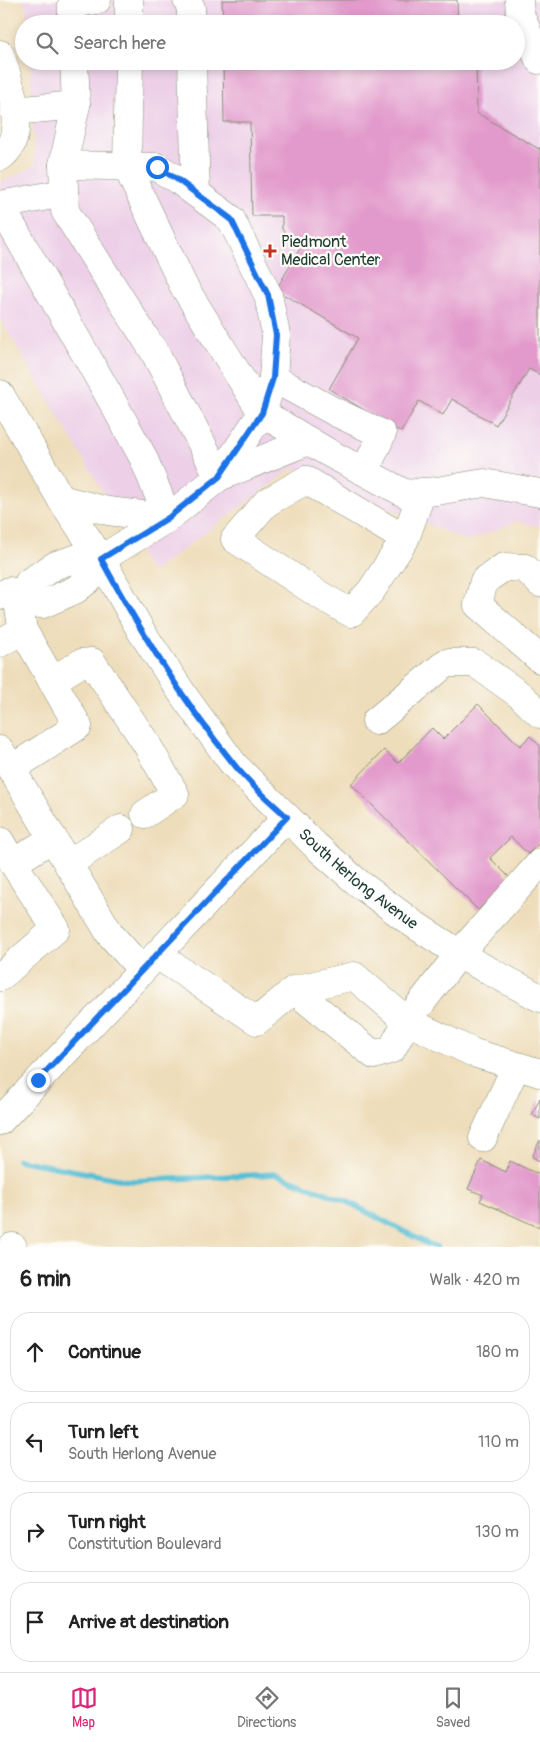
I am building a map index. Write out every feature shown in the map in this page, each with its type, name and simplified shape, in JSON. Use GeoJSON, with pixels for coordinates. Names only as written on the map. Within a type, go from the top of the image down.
{"type":"FeatureCollection","features":[{"type":"Feature","properties":{"kind":"street"},"geometry":{"type":"LineString","coordinates":[[72,15],[72,4],[97,0]]}},
{"type":"Feature","properties":{"kind":"street"},"geometry":{"type":"LineString","coordinates":[[129,0],[129,15]]}},
{"type":"Feature","properties":{"kind":"street"},"geometry":{"type":"LineString","coordinates":[[187,0],[191,8],[191,15]]}},
{"type":"Feature","properties":{"kind":"street"},"geometry":{"type":"LineString","coordinates":[[519,0],[520,15]]}},
{"type":"Feature","properties":{"kind":"street"},"geometry":{"type":"LineString","coordinates":[[525,26],[539,60]]}},
{"type":"Feature","properties":{"kind":"street"},"geometry":{"type":"LineString","coordinates":[[0,54],[4,82],[13,94],[15,129],[8,151],[0,157]]}},
{"type":"Feature","properties":{"kind":"street"},"geometry":{"type":"LineString","coordinates":[[74,70],[76,105],[63,165],[65,211],[155,353],[219,477]]}},
{"type":"Feature","properties":{"kind":"street"},"geometry":{"type":"LineString","coordinates":[[129,70],[127,167],[183,285],[262,413],[308,441],[406,494],[484,484],[540,493]]}},
{"type":"Feature","properties":{"kind":"street"},"geometry":{"type":"LineString","coordinates":[[192,70],[196,193]]}},
{"type":"Feature","properties":{"kind":"street"},"geometry":{"type":"LineString","coordinates":[[14,111],[76,105]]}},
{"type":"Feature","properties":{"kind":"street"},"geometry":{"type":"LineString","coordinates":[[63,165],[157,167],[231,219],[268,295],[276,335],[273,378],[262,413],[219,477]]}},
{"type":"Feature","properties":{"kind":"street"},"geometry":{"type":"LineString","coordinates":[[64,193],[0,205],[143,458],[168,518]]}},
{"type":"Feature","properties":{"kind":"street"},"geometry":{"type":"LineString","coordinates":[[273,378],[335,412],[382,434],[365,472]]}},
{"type":"Feature","properties":{"kind":"street","name":"South Herlong Avenue"},"geometry":{"type":"LineString","coordinates":[[0,394],[62,499],[101,559],[141,631],[191,706],[234,765],[316,846],[358,882],[412,923],[460,954],[540,998]]}},
{"type":"Feature","properties":{"kind":"street"},"geometry":{"type":"LineString","coordinates":[[308,441],[219,477],[168,518],[101,559],[87,555],[56,565],[29,582],[7,592],[23,630],[78,726],[6,760],[110,934],[149,962],[258,1021],[294,990],[354,976],[408,1021],[474,1053],[528,1070],[484,1138]]}},
{"type":"Feature","properties":{"kind":"street"},"geometry":{"type":"LineString","coordinates":[[405,539],[306,480],[266,503],[234,538],[350,613],[372,590],[405,539],[422,492]]}},
{"type":"Feature","properties":{"kind":"street"},"geometry":{"type":"LineString","coordinates":[[62,499],[108,511],[168,518]]}},
{"type":"Feature","properties":{"kind":"street"},"geometry":{"type":"LineString","coordinates":[[540,583],[525,568],[504,567],[484,581],[478,605],[540,659]]}},
{"type":"Feature","properties":{"kind":"street"},"geometry":{"type":"LineString","coordinates":[[0,643],[23,630]]}},
{"type":"Feature","properties":{"kind":"street"},"geometry":{"type":"LineString","coordinates":[[52,681],[81,663],[92,662],[146,743],[175,794],[145,814]]}},
{"type":"Feature","properties":{"kind":"street"},"geometry":{"type":"LineString","coordinates":[[376,721],[446,663],[475,663],[520,695],[540,714]]}},
{"type":"Feature","properties":{"kind":"street"},"geometry":{"type":"LineString","coordinates":[[0,1121],[287,817]]}},
{"type":"Feature","properties":{"kind":"street"},"geometry":{"type":"LineString","coordinates":[[68,864],[121,829]]}},
{"type":"Feature","properties":{"kind":"street"},"geometry":{"type":"LineString","coordinates":[[0,977],[56,929],[6,852],[52,838]]}},
{"type":"Feature","properties":{"kind":"street"},"geometry":{"type":"LineString","coordinates":[[294,990],[374,1055],[392,1049],[408,1021],[460,954],[540,863]]}},
{"type":"Feature","properties":{"kind":"shaded area","name":"Piedmont Medical Center"},"geometry":{"type":"Polygon","coordinates":[[[23,0],[540,0],[540,527],[518,521],[468,541],[293,468],[151,573],[0,318],[0,183],[35,166],[30,70],[525,70],[525,15],[27,15],[23,0]]]}},
{"type":"Feature","properties":{"kind":"building"},"geometry":{"type":"Polygon","coordinates":[[[222,0],[457,0],[458,15],[223,15],[222,0]]]}},
{"type":"Feature","properties":{"kind":"building"},"geometry":{"type":"Polygon","coordinates":[[[223,70],[476,70],[477,113],[539,149],[540,147],[540,375],[529,369],[496,425],[452,399],[443,415],[419,401],[401,432],[329,389],[358,338],[276,290],[302,245],[289,239],[282,229],[282,216],[252,216],[250,122],[224,122],[223,70]]]}},
{"type":"Feature","properties":{"kind":"building"},"geometry":{"type":"Polygon","coordinates":[[[478,704],[520,746],[530,736],[540,746],[540,842],[528,854],[511,837],[490,858],[510,878],[478,910],[351,784],[384,750],[398,763],[432,728],[443,739],[478,704]]]}},
{"type":"Feature","properties":{"kind":"building"},"geometry":{"type":"Polygon","coordinates":[[[540,1098],[540,1119],[532,1115],[540,1098]]]}},
{"type":"Feature","properties":{"kind":"building"},"geometry":{"type":"Polygon","coordinates":[[[540,1140],[540,1161],[532,1157],[540,1140]]]}},
{"type":"Feature","properties":{"kind":"building"},"geometry":{"type":"Polygon","coordinates":[[[481,1160],[506,1172],[510,1161],[540,1175],[540,1223],[538,1227],[480,1201],[483,1195],[468,1189],[481,1160]]]}},
{"type":"Feature","properties":{"kind":"waterway"},"geometry":{"type":"LineString","coordinates":[[18,1160],[129,1181],[276,1174],[346,1201],[437,1247]]}},
{"type":"Feature","properties":{"kind":"place","name":"Piedmont Medical Center"},"geometry":{"type":"Point","coordinates":[270,251]}},
{"type":"Feature","properties":{"kind":"route"},"geometry":{"type":"LineString","coordinates":[[38,1080],[287,817],[234,765],[186,699],[141,631],[101,559],[168,518],[219,477],[262,413],[273,378],[276,335],[268,295],[231,219],[157,167]]}}]}
